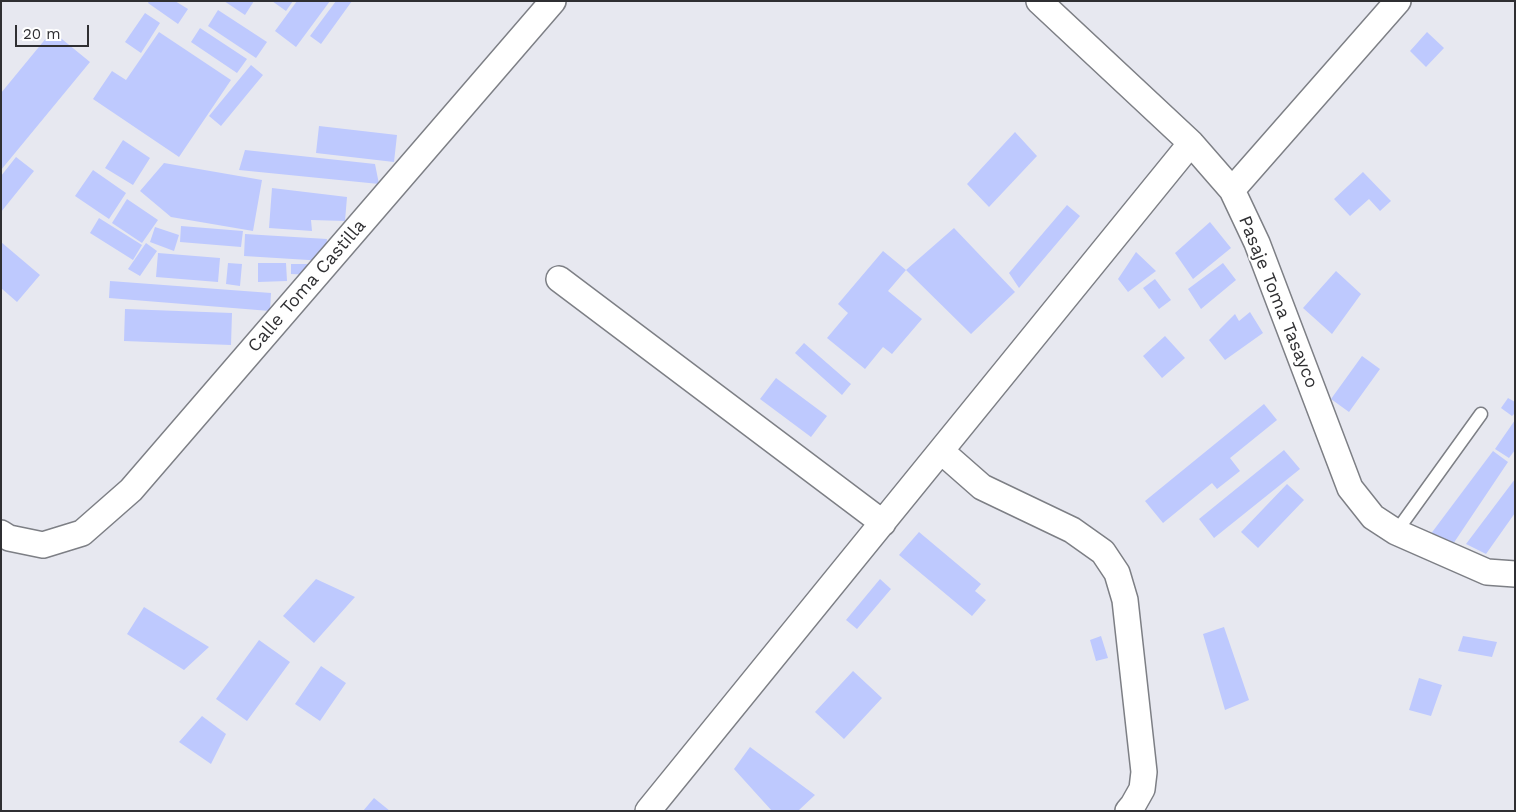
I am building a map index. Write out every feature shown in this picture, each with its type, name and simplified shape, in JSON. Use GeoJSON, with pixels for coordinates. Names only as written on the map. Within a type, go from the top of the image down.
{"type":"FeatureCollection","features":[{"type":"Feature","properties":{"kind":"street","name":"Calle Toma Castilla"},"geometry":{"type":"LineString","coordinates":[[1,533],[9,538],[43,545],[82,533],[131,490],[553,1]]}},
{"type":"Feature","properties":{"kind":"street","name":"Pasaje Toma Tasayco"},"geometry":{"type":"LineString","coordinates":[[1039,1],[1191,143],[1232,190],[1257,244],[1350,488],[1373,517],[1396,532],[1487,572],[1515,574]]}},
{"type":"Feature","properties":{"kind":"street"},"geometry":{"type":"LineString","coordinates":[[1232,190],[1398,1]]}},
{"type":"Feature","properties":{"kind":"street"},"geometry":{"type":"LineString","coordinates":[[648,811],[1191,143]]}},
{"type":"Feature","properties":{"kind":"street"},"geometry":{"type":"LineString","coordinates":[[559,279],[882,523]]}},
{"type":"Feature","properties":{"kind":"street"},"geometry":{"type":"LineString","coordinates":[[941,451],[982,487],[1072,530],[1102,552],[1117,573],[1125,600],[1144,772],[1142,789],[1134,805],[1128,811]]}},
{"type":"Feature","properties":{"kind":"lane"},"geometry":{"type":"LineString","coordinates":[[1396,532],[1481,414]]}},
{"type":"Feature","properties":{"kind":"building"},"geometry":{"type":"Polygon","coordinates":[[[149,1],[175,1],[188,9],[178,24],[148,3],[149,1]]]}},
{"type":"Feature","properties":{"kind":"building"},"geometry":{"type":"Polygon","coordinates":[[[224,1],[254,1],[245,15],[224,1]]]}},
{"type":"Feature","properties":{"kind":"building"},"geometry":{"type":"Polygon","coordinates":[[[272,1],[293,1],[286,11],[272,1]]]}},
{"type":"Feature","properties":{"kind":"building"},"geometry":{"type":"Polygon","coordinates":[[[297,1],[330,1],[296,47],[275,31],[297,1]]]}},
{"type":"Feature","properties":{"kind":"building"},"geometry":{"type":"Polygon","coordinates":[[[336,1],[352,1],[321,44],[310,36],[336,1]]]}},
{"type":"Feature","properties":{"kind":"building"},"geometry":{"type":"Polygon","coordinates":[[[218,10],[267,42],[256,58],[208,26],[218,10]]]}},
{"type":"Feature","properties":{"kind":"building"},"geometry":{"type":"Polygon","coordinates":[[[145,13],[160,23],[141,53],[125,42],[145,13]]]}},
{"type":"Feature","properties":{"kind":"building"},"geometry":{"type":"Polygon","coordinates":[[[200,28],[247,59],[237,73],[191,42],[200,28]]]}},
{"type":"Feature","properties":{"kind":"building"},"geometry":{"type":"Polygon","coordinates":[[[52,31],[90,62],[1,170],[1,93],[52,31]]]}},
{"type":"Feature","properties":{"kind":"building"},"geometry":{"type":"Polygon","coordinates":[[[159,32],[231,80],[179,157],[93,99],[112,71],[126,80],[159,32]]]}},
{"type":"Feature","properties":{"kind":"building"},"geometry":{"type":"Polygon","coordinates":[[[1427,32],[1444,48],[1426,67],[1410,51],[1427,32]]]}},
{"type":"Feature","properties":{"kind":"building"},"geometry":{"type":"Polygon","coordinates":[[[251,65],[263,75],[221,126],[209,116],[251,65]]]}},
{"type":"Feature","properties":{"kind":"building"},"geometry":{"type":"Polygon","coordinates":[[[319,126],[397,135],[394,162],[316,153],[319,126]]]}},
{"type":"Feature","properties":{"kind":"building"},"geometry":{"type":"Polygon","coordinates":[[[1015,132],[1037,156],[989,207],[967,184],[1015,132]]]}},
{"type":"Feature","properties":{"kind":"building"},"geometry":{"type":"Polygon","coordinates":[[[123,140],[150,158],[133,185],[105,168],[123,140]]]}},
{"type":"Feature","properties":{"kind":"building"},"geometry":{"type":"Polygon","coordinates":[[[245,150],[375,164],[379,184],[239,170],[245,150]]]}},
{"type":"Feature","properties":{"kind":"building"},"geometry":{"type":"Polygon","coordinates":[[[16,157],[34,171],[1,212],[1,176],[16,157]]]}},
{"type":"Feature","properties":{"kind":"building"},"geometry":{"type":"Polygon","coordinates":[[[164,163],[262,180],[253,231],[171,217],[140,191],[164,163]]]}},
{"type":"Feature","properties":{"kind":"building"},"geometry":{"type":"Polygon","coordinates":[[[93,170],[126,193],[109,219],[75,196],[93,170]]]}},
{"type":"Feature","properties":{"kind":"building"},"geometry":{"type":"Polygon","coordinates":[[[1363,172],[1391,201],[1380,211],[1369,199],[1350,216],[1334,199],[1363,172]]]}},
{"type":"Feature","properties":{"kind":"building"},"geometry":{"type":"Polygon","coordinates":[[[272,188],[347,197],[345,221],[311,220],[312,231],[269,228],[272,188]]]}},
{"type":"Feature","properties":{"kind":"building"},"geometry":{"type":"Polygon","coordinates":[[[127,199],[158,220],[142,243],[112,223],[127,199]]]}},
{"type":"Feature","properties":{"kind":"building"},"geometry":{"type":"Polygon","coordinates":[[[1067,205],[1080,216],[1019,288],[1009,273],[1067,205]]]}},
{"type":"Feature","properties":{"kind":"building"},"geometry":{"type":"Polygon","coordinates":[[[99,218],[142,245],[133,260],[90,233],[99,218]]]}},
{"type":"Feature","properties":{"kind":"building"},"geometry":{"type":"Polygon","coordinates":[[[1210,222],[1231,248],[1193,279],[1175,253],[1210,222]]]}},
{"type":"Feature","properties":{"kind":"building"},"geometry":{"type":"Polygon","coordinates":[[[181,226],[243,231],[241,247],[180,242],[181,226]]]}},
{"type":"Feature","properties":{"kind":"building"},"geometry":{"type":"Polygon","coordinates":[[[155,227],[179,235],[174,251],[150,242],[155,227]]]}},
{"type":"Feature","properties":{"kind":"building"},"geometry":{"type":"Polygon","coordinates":[[[954,228],[1015,292],[971,334],[906,270],[954,228]]]}},
{"type":"Feature","properties":{"kind":"building"},"geometry":{"type":"Polygon","coordinates":[[[245,234],[327,239],[325,261],[244,256],[245,234]]]}},
{"type":"Feature","properties":{"kind":"building"},"geometry":{"type":"Polygon","coordinates":[[[1,242],[40,275],[17,302],[1,288],[1,242]]]}},
{"type":"Feature","properties":{"kind":"building"},"geometry":{"type":"Polygon","coordinates":[[[146,243],[157,251],[140,276],[128,269],[146,243]]]}},
{"type":"Feature","properties":{"kind":"building"},"geometry":{"type":"Polygon","coordinates":[[[883,251],[906,270],[888,291],[922,319],[892,354],[883,347],[865,369],[827,338],[848,313],[838,304],[883,251]]]}},
{"type":"Feature","properties":{"kind":"building"},"geometry":{"type":"Polygon","coordinates":[[[1136,252],[1156,271],[1128,292],[1118,279],[1136,252]]]}},
{"type":"Feature","properties":{"kind":"building"},"geometry":{"type":"Polygon","coordinates":[[[158,253],[220,258],[218,282],[156,277],[158,253]]]}},
{"type":"Feature","properties":{"kind":"building"},"geometry":{"type":"Polygon","coordinates":[[[228,263],[242,264],[240,286],[226,284],[228,263]]]}},
{"type":"Feature","properties":{"kind":"building"},"geometry":{"type":"Polygon","coordinates":[[[258,263],[286,263],[287,281],[258,282],[258,263]]]}},
{"type":"Feature","properties":{"kind":"building"},"geometry":{"type":"Polygon","coordinates":[[[1223,263],[1236,280],[1201,309],[1188,289],[1223,263]]]}},
{"type":"Feature","properties":{"kind":"building"},"geometry":{"type":"Polygon","coordinates":[[[291,264],[314,264],[314,275],[291,274],[291,264]]]}},
{"type":"Feature","properties":{"kind":"building"},"geometry":{"type":"Polygon","coordinates":[[[1336,271],[1361,294],[1332,334],[1303,308],[1336,271]]]}},
{"type":"Feature","properties":{"kind":"building"},"geometry":{"type":"Polygon","coordinates":[[[1155,279],[1171,300],[1159,309],[1143,288],[1155,279]]]}},
{"type":"Feature","properties":{"kind":"building"},"geometry":{"type":"Polygon","coordinates":[[[110,281],[271,293],[270,311],[109,298],[110,281]]]}},
{"type":"Feature","properties":{"kind":"building"},"geometry":{"type":"Polygon","coordinates":[[[125,309],[232,313],[231,345],[124,341],[125,309]]]}},
{"type":"Feature","properties":{"kind":"building"},"geometry":{"type":"Polygon","coordinates":[[[1250,312],[1263,333],[1225,360],[1209,340],[1235,314],[1239,321],[1250,312]]]}},
{"type":"Feature","properties":{"kind":"building"},"geometry":{"type":"Polygon","coordinates":[[[1165,336],[1185,358],[1162,378],[1143,356],[1165,336]]]}},
{"type":"Feature","properties":{"kind":"building"},"geometry":{"type":"Polygon","coordinates":[[[804,343],[851,384],[842,395],[795,353],[804,343]]]}},
{"type":"Feature","properties":{"kind":"building"},"geometry":{"type":"Polygon","coordinates":[[[1362,356],[1380,369],[1349,412],[1331,399],[1362,356]]]}},
{"type":"Feature","properties":{"kind":"building"},"geometry":{"type":"Polygon","coordinates":[[[776,378],[827,416],[811,437],[760,399],[776,378]]]}},
{"type":"Feature","properties":{"kind":"building"},"geometry":{"type":"Polygon","coordinates":[[[1508,398],[1515,402],[1515,413],[1512,416],[1501,408],[1508,398]]]}},
{"type":"Feature","properties":{"kind":"building"},"geometry":{"type":"Polygon","coordinates":[[[1264,404],[1277,420],[1230,458],[1240,471],[1217,489],[1212,483],[1163,523],[1145,501],[1264,404]]]}},
{"type":"Feature","properties":{"kind":"building"},"geometry":{"type":"Polygon","coordinates":[[[1515,420],[1515,450],[1509,458],[1495,449],[1515,420]]]}},
{"type":"Feature","properties":{"kind":"building"},"geometry":{"type":"Polygon","coordinates":[[[1284,450],[1300,469],[1214,538],[1199,519],[1284,450]]]}},
{"type":"Feature","properties":{"kind":"building"},"geometry":{"type":"Polygon","coordinates":[[[1493,451],[1508,462],[1451,547],[1424,543],[1493,451]]]}},
{"type":"Feature","properties":{"kind":"building"},"geometry":{"type":"Polygon","coordinates":[[[1515,479],[1515,513],[1486,554],[1466,544],[1515,479]]]}},
{"type":"Feature","properties":{"kind":"building"},"geometry":{"type":"Polygon","coordinates":[[[1287,484],[1304,500],[1258,548],[1241,532],[1287,484]]]}},
{"type":"Feature","properties":{"kind":"building"},"geometry":{"type":"Polygon","coordinates":[[[919,532],[981,584],[975,591],[986,600],[972,616],[899,555],[919,532]]]}},
{"type":"Feature","properties":{"kind":"building"},"geometry":{"type":"Polygon","coordinates":[[[316,579],[355,597],[314,643],[283,616],[316,579]]]}},
{"type":"Feature","properties":{"kind":"building"},"geometry":{"type":"Polygon","coordinates":[[[880,579],[891,589],[857,629],[846,620],[880,579]]]}},
{"type":"Feature","properties":{"kind":"building"},"geometry":{"type":"Polygon","coordinates":[[[144,607],[209,647],[184,670],[127,634],[144,607]]]}},
{"type":"Feature","properties":{"kind":"building"},"geometry":{"type":"Polygon","coordinates":[[[1224,627],[1249,700],[1225,710],[1203,634],[1224,627]]]}},
{"type":"Feature","properties":{"kind":"building"},"geometry":{"type":"Polygon","coordinates":[[[1101,636],[1108,658],[1096,661],[1090,640],[1101,636]]]}},
{"type":"Feature","properties":{"kind":"building"},"geometry":{"type":"Polygon","coordinates":[[[1463,636],[1497,642],[1492,657],[1458,651],[1463,636]]]}},
{"type":"Feature","properties":{"kind":"building"},"geometry":{"type":"Polygon","coordinates":[[[259,640],[290,662],[247,721],[216,699],[259,640]]]}},
{"type":"Feature","properties":{"kind":"building"},"geometry":{"type":"Polygon","coordinates":[[[321,666],[346,683],[320,721],[295,704],[321,666]]]}},
{"type":"Feature","properties":{"kind":"building"},"geometry":{"type":"Polygon","coordinates":[[[853,671],[882,698],[844,739],[815,712],[853,671]]]}},
{"type":"Feature","properties":{"kind":"building"},"geometry":{"type":"Polygon","coordinates":[[[1419,678],[1442,685],[1431,716],[1409,710],[1419,678]]]}},
{"type":"Feature","properties":{"kind":"building"},"geometry":{"type":"Polygon","coordinates":[[[202,716],[226,734],[211,764],[179,742],[202,716]]]}},
{"type":"Feature","properties":{"kind":"building"},"geometry":{"type":"Polygon","coordinates":[[[750,747],[815,795],[798,811],[772,811],[734,769],[750,747]]]}},
{"type":"Feature","properties":{"kind":"building"},"geometry":{"type":"Polygon","coordinates":[[[374,798],[390,811],[363,811],[374,798]]]}}]}
